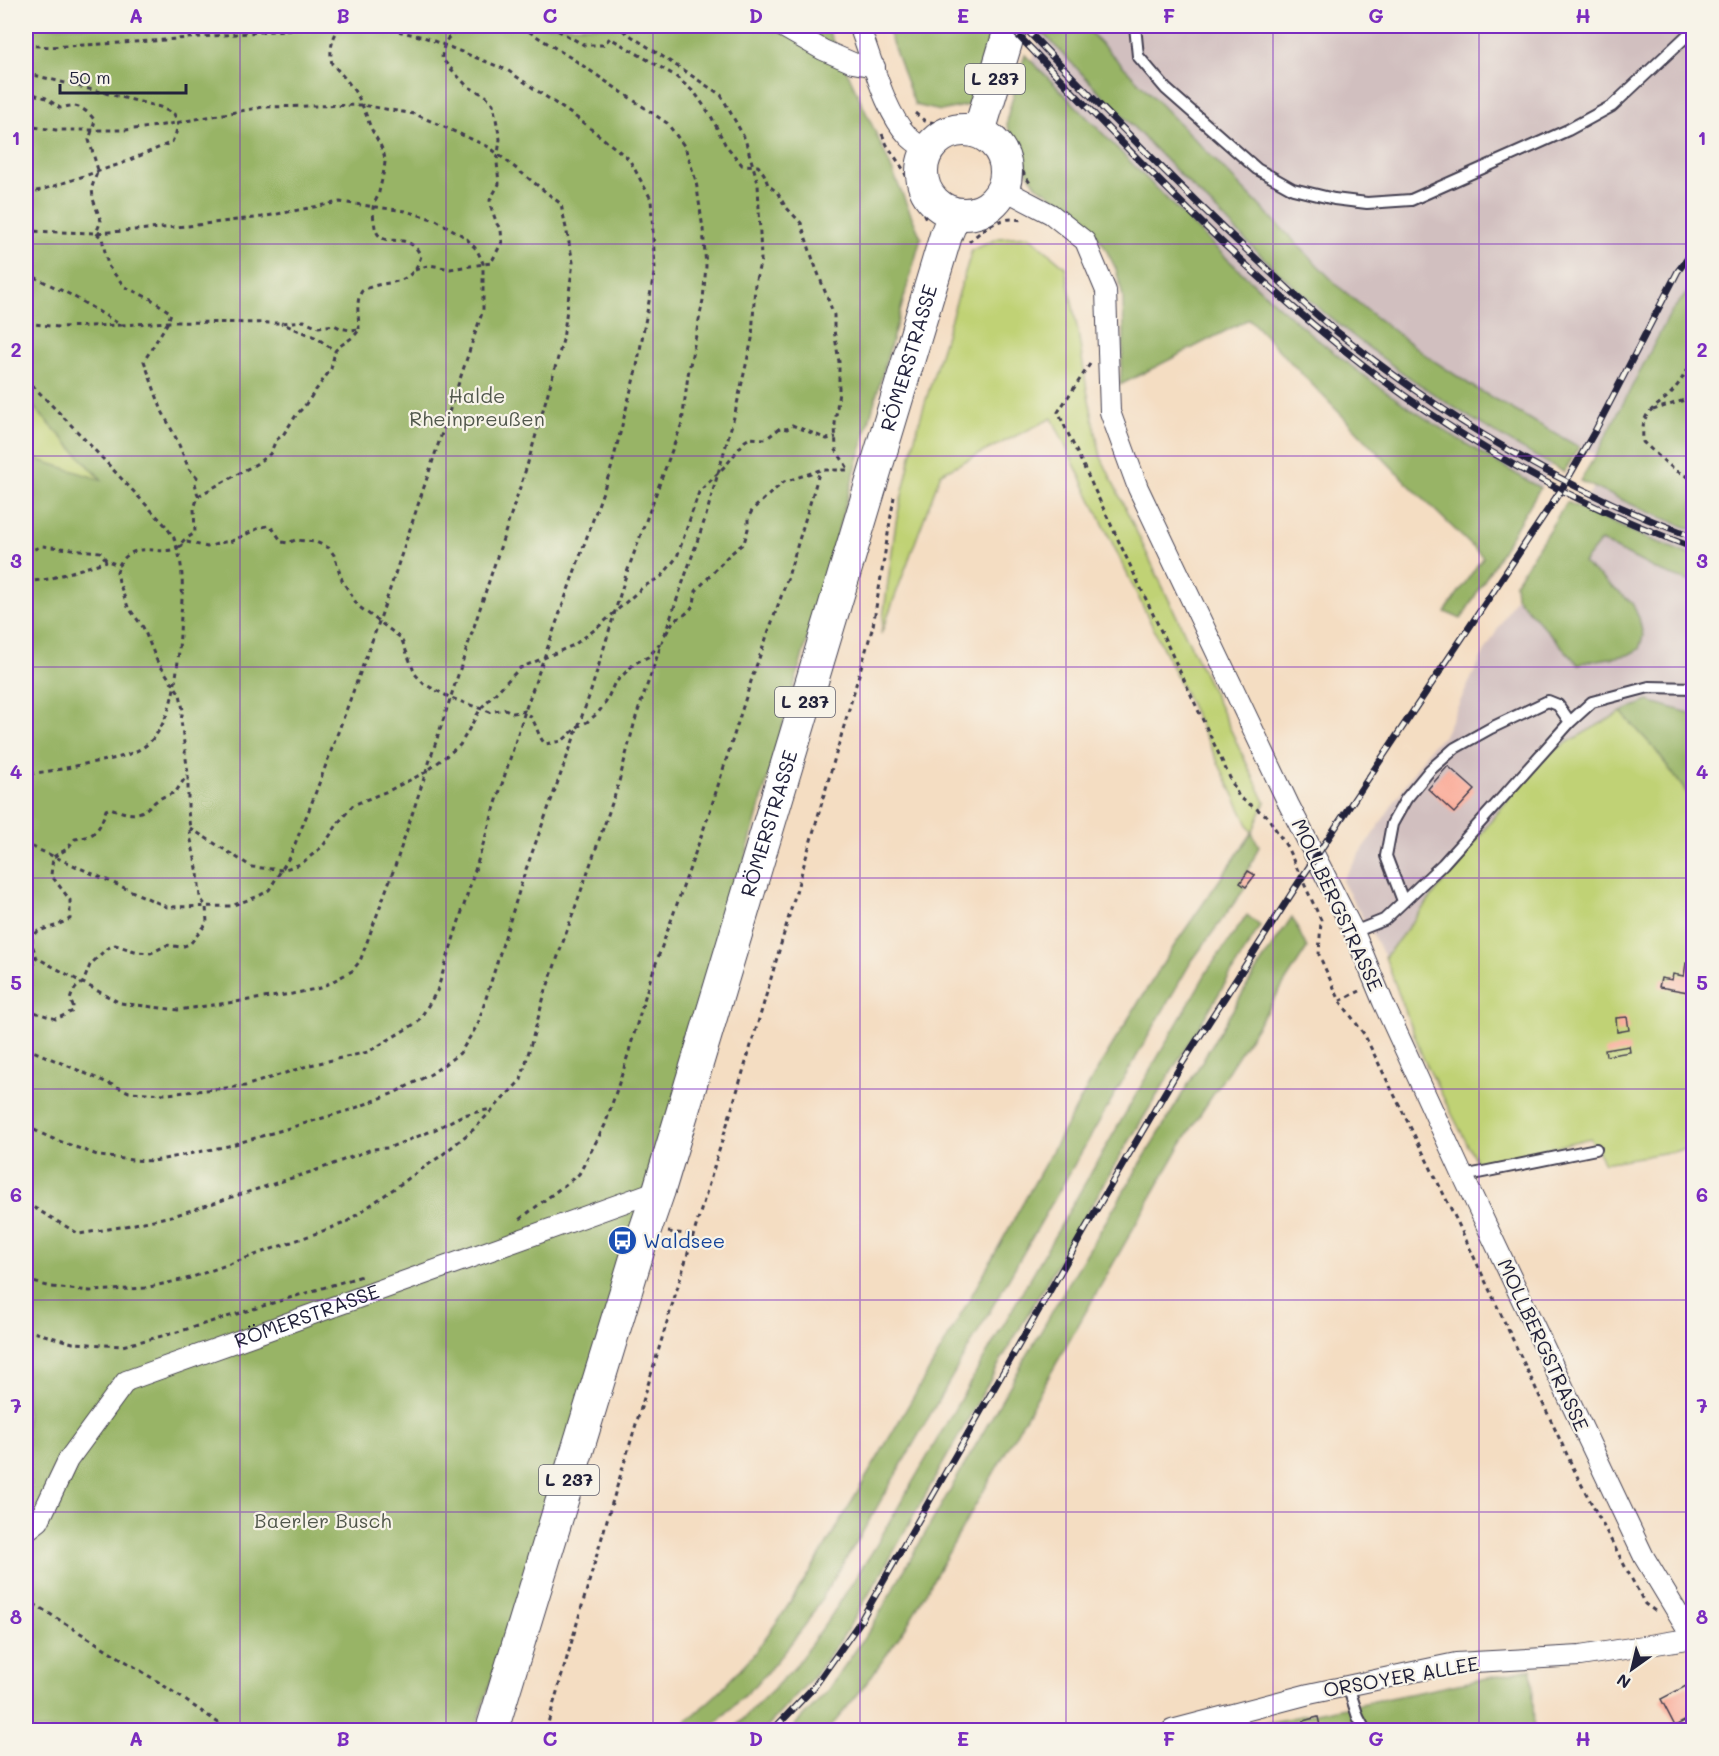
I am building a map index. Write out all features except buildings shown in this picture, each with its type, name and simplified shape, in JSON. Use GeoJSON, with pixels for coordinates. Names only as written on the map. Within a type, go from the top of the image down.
{"type":"FeatureCollection","features":[{"type":"Feature","properties":{"kind":"main road","name":"L 237"},"geometry":{"type":"LineString","coordinates":[[989,123],[1011,26]]}},
{"type":"Feature","properties":{"kind":"main road"},"geometry":{"type":"LineString","coordinates":[[989,123],[991,140],[1000,150],[1005,162],[1006,176],[1014,195],[997,199],[988,208],[965,215],[956,231],[924,188],[921,175],[922,162],[927,150],[944,134],[956,130],[968,130],[989,123]]}},
{"type":"Feature","properties":{"kind":"main road","name":"RÖMERSTRASSE"},"geometry":{"type":"LineString","coordinates":[[492,1731],[873,477],[956,231]]}},
{"type":"Feature","properties":{"kind":"street"},"geometry":{"type":"LineString","coordinates":[[781,26],[823,50],[853,63],[875,67]]}},
{"type":"Feature","properties":{"kind":"street"},"geometry":{"type":"LineString","coordinates":[[859,26],[896,120],[909,138],[927,150]]}},
{"type":"Feature","properties":{"kind":"street","name":"MOLLBERGSTRASSE"},"geometry":{"type":"LineString","coordinates":[[1014,195],[1051,214],[1085,241],[1106,291],[1110,412],[1138,488],[1289,804],[1354,932],[1375,984],[1463,1176],[1644,1557],[1693,1639]]}},
{"type":"Feature","properties":{"kind":"street","name":"RÖMERSTRASSE"},"geometry":{"type":"LineString","coordinates":[[26,1531],[39,1521],[68,1460],[126,1380],[658,1190]]}},
{"type":"Feature","properties":{"kind":"street","name":"ORSOYER ALLEE"},"geometry":{"type":"LineString","coordinates":[[1179,1730],[1309,1694],[1456,1664],[1580,1656],[1693,1639]]}},
{"type":"Feature","properties":{"kind":"lane"},"geometry":{"type":"LineString","coordinates":[[1135,26],[1138,56],[1166,89],[1257,169],[1293,189],[1334,199],[1367,203],[1411,200],[1568,130],[1612,105],[1694,29]]}},
{"type":"Feature","properties":{"kind":"lane"},"geometry":{"type":"LineString","coordinates":[[1354,932],[1384,920],[1443,864],[1570,722],[1592,702],[1649,687],[1694,688]]}},
{"type":"Feature","properties":{"kind":"lane"},"geometry":{"type":"LineString","coordinates":[[1403,901],[1386,856],[1392,824],[1406,799],[1430,770],[1455,748],[1548,701],[1558,705],[1570,722]]}},
{"type":"Feature","properties":{"kind":"lane"},"geometry":{"type":"LineString","coordinates":[[1463,1176],[1596,1149]]}},
{"type":"Feature","properties":{"kind":"lane"},"geometry":{"type":"LineString","coordinates":[[1348,1686],[1365,1731]]}},
{"type":"Feature","properties":{"kind":"path"},"geometry":{"type":"LineString","coordinates":[[26,45],[50,47],[153,41],[331,26]]}},
{"type":"Feature","properties":{"kind":"path"},"geometry":{"type":"LineString","coordinates":[[198,496],[270,454],[276,440],[284,435],[331,369],[335,351],[353,338],[359,329],[358,301],[362,291],[377,285],[396,282],[410,275],[415,270],[421,256],[417,248],[404,240],[391,242],[384,240],[375,228],[373,207],[379,194],[385,160],[362,105],[332,64],[331,47],[340,26]]}},
{"type":"Feature","properties":{"kind":"path"},"geometry":{"type":"LineString","coordinates":[[26,1048],[129,1092],[167,1095],[245,1086],[310,1065],[368,1052],[418,1022],[437,991],[525,711],[611,469],[637,366],[654,269],[651,199],[629,159],[578,118],[507,70],[424,37],[389,27],[375,26]]}},
{"type":"Feature","properties":{"kind":"path"},"geometry":{"type":"LineString","coordinates":[[415,270],[430,265],[450,269],[491,263],[502,242],[501,230],[490,200],[500,184],[496,162],[500,139],[493,104],[486,96],[467,86],[442,59],[444,45],[456,30],[478,26]]}},
{"type":"Feature","properties":{"kind":"path"},"geometry":{"type":"LineString","coordinates":[[26,1126],[100,1156],[132,1161],[154,1161],[228,1146],[350,1110],[394,1094],[438,1069],[460,1053],[478,1024],[525,872],[579,726],[626,575],[682,423],[688,375],[703,300],[706,266],[696,181],[685,147],[667,123],[520,26]]}},
{"type":"Feature","properties":{"kind":"path"},"geometry":{"type":"LineString","coordinates":[[550,26],[584,45],[603,45],[610,38],[674,75],[695,93],[711,116],[725,144],[742,165],[758,166],[768,185],[777,192],[785,206],[801,223],[823,290],[834,315],[839,362],[839,391],[835,424],[837,450],[873,477]]}},
{"type":"Feature","properties":{"kind":"path"},"geometry":{"type":"LineString","coordinates":[[26,1280],[51,1287],[90,1291],[145,1288],[190,1278],[345,1222],[442,1155],[474,1129],[521,1080],[545,993],[617,789],[636,717],[705,519],[734,417],[752,339],[755,283],[761,260],[758,183],[745,139],[721,95],[616,26]]}},
{"type":"Feature","properties":{"kind":"path"},"geometry":{"type":"LineString","coordinates":[[26,74],[160,107],[174,114],[178,122],[171,142],[123,163],[42,190],[26,193]]}},
{"type":"Feature","properties":{"kind":"path"},"geometry":{"type":"LineString","coordinates":[[26,96],[33,94],[46,98],[60,108],[72,105],[79,107],[92,116],[96,122],[89,140],[98,170],[92,187],[100,221],[96,233]]}},
{"type":"Feature","properties":{"kind":"path"},"geometry":{"type":"LineString","coordinates":[[26,126],[56,130],[126,130],[263,107],[362,105],[415,114],[489,147],[561,204],[573,262],[563,340],[527,466],[395,866],[360,961],[352,971],[320,988],[178,1010],[120,1003],[26,952]]}},
{"type":"Feature","properties":{"kind":"path"},"geometry":{"type":"LineString","coordinates":[[910,106],[925,121],[934,124],[941,124],[965,109],[989,123],[1003,127],[1024,174],[1030,182],[1014,195]]}},
{"type":"Feature","properties":{"kind":"path"},"geometry":{"type":"LineString","coordinates":[[879,126],[887,145],[903,169],[932,230],[982,229],[1001,221],[1018,219],[1026,223]]}},
{"type":"Feature","properties":{"kind":"path"},"geometry":{"type":"LineString","coordinates":[[26,231],[96,233],[188,226],[262,217],[340,202],[405,211],[436,220],[465,237],[477,250],[483,263],[483,310],[379,622],[311,805],[290,856],[269,890],[231,906],[166,907],[26,844]]}},
{"type":"Feature","properties":{"kind":"path"},"geometry":{"type":"LineString","coordinates":[[96,233],[102,238],[108,267],[125,286],[151,299],[171,313],[144,361],[162,411],[189,469],[196,477],[198,496],[194,508],[195,533],[183,540],[178,547]]}},
{"type":"Feature","properties":{"kind":"path"},"geometry":{"type":"LineString","coordinates":[[26,273],[71,295],[121,326]]}},
{"type":"Feature","properties":{"kind":"path"},"geometry":{"type":"LineString","coordinates":[[26,323],[58,327],[121,326],[168,322],[304,321],[319,327],[334,325],[350,330],[359,329]]}},
{"type":"Feature","properties":{"kind":"path"},"geometry":{"type":"LineString","coordinates":[[281,322],[317,338],[335,351]]}},
{"type":"Feature","properties":{"kind":"path"},"geometry":{"type":"LineString","coordinates":[[1694,361],[1672,392],[1650,411],[1642,426],[1644,442],[1667,463],[1687,477],[1694,478]]}},
{"type":"Feature","properties":{"kind":"path"},"geometry":{"type":"LineString","coordinates":[[1091,363],[1058,412],[1239,797],[1267,816],[1287,847],[1322,920],[1319,955],[1340,1001],[1364,1034],[1457,1221],[1573,1467],[1645,1604],[1664,1618]]}},
{"type":"Feature","properties":{"kind":"path"},"geometry":{"type":"LineString","coordinates":[[26,379],[165,525],[178,547],[182,585],[175,688],[162,724],[155,735],[143,747],[121,757],[26,774]]}},
{"type":"Feature","properties":{"kind":"path"},"geometry":{"type":"LineString","coordinates":[[1650,411],[1694,397]]}},
{"type":"Feature","properties":{"kind":"path"},"geometry":{"type":"LineString","coordinates":[[190,828],[252,867],[282,870],[302,864],[323,846],[353,805],[426,772],[460,745],[481,708],[520,668],[574,645],[643,587],[662,576],[677,557],[699,492],[727,464],[745,441],[750,438],[766,440],[780,428],[787,429],[792,425],[826,439],[836,437]]}},
{"type":"Feature","properties":{"kind":"path"},"geometry":{"type":"LineString","coordinates":[[525,711],[532,717],[540,739],[545,744],[562,741],[598,713],[614,684],[635,663],[648,657],[662,642],[674,620],[690,610],[694,604],[696,591],[729,555],[744,543],[748,518],[753,508],[784,482],[820,470],[873,477]]}},
{"type":"Feature","properties":{"kind":"path"},"geometry":{"type":"LineString","coordinates":[[514,1223],[579,1174],[605,1125],[650,980],[787,580],[820,470]]}},
{"type":"Feature","properties":{"kind":"path"},"geometry":{"type":"LineString","coordinates":[[546,1731],[609,1513],[763,1006],[873,626],[873,477]]}},
{"type":"Feature","properties":{"kind":"path"},"geometry":{"type":"LineString","coordinates":[[26,1012],[31,1011],[56,1020],[73,1011],[71,994],[83,983],[90,965],[106,949],[115,945],[138,952],[151,953],[167,945],[181,947],[190,944],[207,923],[206,906],[200,898],[191,840],[188,774],[180,694],[157,661],[143,627],[128,607],[117,572],[124,558],[138,550],[170,551],[187,542],[207,547],[230,542],[261,526],[273,529],[282,542],[288,543],[295,540],[316,542],[329,548],[334,555],[342,580],[358,606],[400,638],[415,674],[424,684],[451,698],[490,712],[505,709],[513,713],[525,711]]}},
{"type":"Feature","properties":{"kind":"path"},"geometry":{"type":"LineString","coordinates":[[26,557],[30,551],[42,546],[100,552],[107,561],[119,565]]}},
{"type":"Feature","properties":{"kind":"path"},"geometry":{"type":"LineString","coordinates":[[26,582],[49,579],[107,561]]}},
{"type":"Feature","properties":{"kind":"path"},"geometry":{"type":"LineString","coordinates":[[53,857],[67,849],[75,838],[86,837],[94,833],[102,824],[106,810],[111,808],[129,815],[140,814],[164,795],[175,794],[188,774]]}},
{"type":"Feature","properties":{"kind":"path"},"geometry":{"type":"LineString","coordinates":[[26,973],[31,970],[37,958],[32,938],[38,931],[70,919],[70,900],[51,875],[53,857]]}},
{"type":"Feature","properties":{"kind":"path"},"geometry":{"type":"LineString","coordinates":[[1340,1001],[1375,984]]}},
{"type":"Feature","properties":{"kind":"path"},"geometry":{"type":"LineString","coordinates":[[26,1203],[79,1234],[121,1227],[176,1215],[320,1169],[372,1149],[388,1148],[434,1130],[463,1115],[493,1109]]}},
{"type":"Feature","properties":{"kind":"path"},"geometry":{"type":"LineString","coordinates":[[26,1330],[73,1343],[122,1346],[174,1333],[363,1275]]}},
{"type":"Feature","properties":{"kind":"path"},"geometry":{"type":"LineString","coordinates":[[26,1599],[147,1674],[229,1731]]}},
{"type":"Feature","properties":{"kind":"shaded area"},"geometry":{"type":"Polygon","coordinates":[[[1084,26],[1693,26],[1693,286],[1671,312],[1596,455],[1475,388],[1431,359],[1338,286],[1084,26]]]}},
{"type":"Feature","properties":{"kind":"shaded area"},"geometry":{"type":"Polygon","coordinates":[[[1042,31],[1156,151],[1297,290],[1346,331],[1412,380],[1492,432],[1551,465],[1540,488],[1418,414],[1346,363],[1267,296],[1197,229],[1032,62],[1042,31]]]}},
{"type":"Feature","properties":{"kind":"shaded area"},"geometry":{"type":"Polygon","coordinates":[[[1593,487],[1693,530],[1693,556],[1581,509],[1593,487]]]}},
{"type":"Feature","properties":{"kind":"shaded area"},"geometry":{"type":"Polygon","coordinates":[[[1601,541],[1657,570],[1693,583],[1693,714],[1648,701],[1621,712],[1540,758],[1385,957],[1342,881],[1432,745],[1443,737],[1480,660],[1516,597],[1579,665],[1585,663],[1632,603],[1582,563],[1601,541]]]}},
{"type":"Feature","properties":{"kind":"green space","name":"Halde Rheinpreußen"},"geometry":{"type":"Polygon","coordinates":[[[26,26],[826,26],[884,151],[921,238],[646,1208],[475,1730],[26,1730],[26,456],[102,480],[26,399],[26,26]]]}},
{"type":"Feature","properties":{"kind":"green space"},"geometry":{"type":"Polygon","coordinates":[[[886,26],[994,26],[968,105],[941,111],[915,105],[886,26]]]}},
{"type":"Feature","properties":{"kind":"green space"},"geometry":{"type":"Polygon","coordinates":[[[1036,26],[1084,26],[1338,286],[1431,359],[1475,388],[1579,447],[1564,472],[1459,411],[1360,342],[1329,316],[1249,243],[1036,26]]]}},
{"type":"Feature","properties":{"kind":"green space"},"geometry":{"type":"Polygon","coordinates":[[[1025,55],[1181,214],[1261,291],[1303,327],[1393,396],[1540,488],[1461,619],[1445,612],[1483,557],[1406,482],[1249,319],[1120,385],[1124,335],[1123,297],[1116,269],[1103,244],[1084,218],[1036,185],[1028,173],[1007,125],[1025,55]]]}},
{"type":"Feature","properties":{"kind":"green space"},"geometry":{"type":"Polygon","coordinates":[[[1029,236],[1065,267],[1101,457],[1265,802],[1252,833],[1052,418],[941,473],[881,634],[896,522],[917,429],[972,250],[999,238],[1029,236]]]}},
{"type":"Feature","properties":{"kind":"green space"},"geometry":{"type":"Polygon","coordinates":[[[1693,286],[1693,530],[1580,481],[1671,312],[1693,286]]]}},
{"type":"Feature","properties":{"kind":"green space"},"geometry":{"type":"Polygon","coordinates":[[[26,399],[103,481],[26,456],[26,399]]]}},
{"type":"Feature","properties":{"kind":"green space"},"geometry":{"type":"Polygon","coordinates":[[[1567,502],[1644,537],[1693,556],[1693,583],[1657,570],[1601,541],[1583,563],[1632,603],[1639,618],[1643,636],[1639,649],[1628,655],[1579,665],[1516,597],[1515,583],[1567,502]]]}},
{"type":"Feature","properties":{"kind":"green space"},"geometry":{"type":"Polygon","coordinates":[[[1648,701],[1693,714],[1693,801],[1654,748],[1621,712],[1648,701]]]}},
{"type":"Feature","properties":{"kind":"green space"},"geometry":{"type":"Polygon","coordinates":[[[1621,712],[1654,748],[1693,801],[1693,1148],[1604,1163],[1590,1138],[1478,1165],[1423,1058],[1385,957],[1540,758],[1621,712]]]}},
{"type":"Feature","properties":{"kind":"green space"},"geometry":{"type":"Polygon","coordinates":[[[1252,833],[1259,846],[1240,883],[1246,887],[1191,962],[862,1533],[806,1624],[763,1677],[709,1730],[677,1730],[717,1694],[753,1655],[784,1612],[821,1554],[941,1350],[1099,1067],[1176,943],[1252,833]]]}},
{"type":"Feature","properties":{"kind":"green space"},"geometry":{"type":"Polygon","coordinates":[[[1247,915],[1260,926],[1122,1153],[842,1638],[814,1676],[764,1730],[732,1730],[794,1668],[874,1549],[1208,970],[1247,915]]]}},
{"type":"Feature","properties":{"kind":"green space"},"geometry":{"type":"Polygon","coordinates":[[[1292,917],[1307,948],[1182,1143],[906,1627],[863,1688],[828,1730],[790,1730],[825,1694],[871,1628],[1064,1291],[1259,966],[1292,917]]]}},
{"type":"Feature","properties":{"kind":"green space"},"geometry":{"type":"Polygon","coordinates":[[[1532,1669],[1534,1730],[1257,1730],[1256,1725],[1532,1669]]]}},
{"type":"Feature","properties":{"kind":"railway"},"geometry":{"type":"LineString","coordinates":[[1009,26],[1136,158],[1223,244],[1314,326],[1362,364],[1439,419],[1521,469],[1606,512],[1694,548]]}},
{"type":"Feature","properties":{"kind":"railway"},"geometry":{"type":"LineString","coordinates":[[1023,26],[1192,198],[1296,297],[1345,338],[1426,398],[1511,451],[1601,498],[1694,537]]}},
{"type":"Feature","properties":{"kind":"railway"},"geometry":{"type":"LineString","coordinates":[[773,1730],[814,1687],[860,1622],[1183,1062],[1301,879],[1563,487],[1595,431],[1678,271],[1694,250]]}},
{"type":"Feature","properties":{"kind":"place","name":"Waldsee"},"geometry":{"type":"Point","coordinates":[622,1241]}},
{"type":"Feature","properties":{"kind":"park label","name":"Baerler Busch"},"geometry":{"type":"Point","coordinates":[323,1521]}}]}
